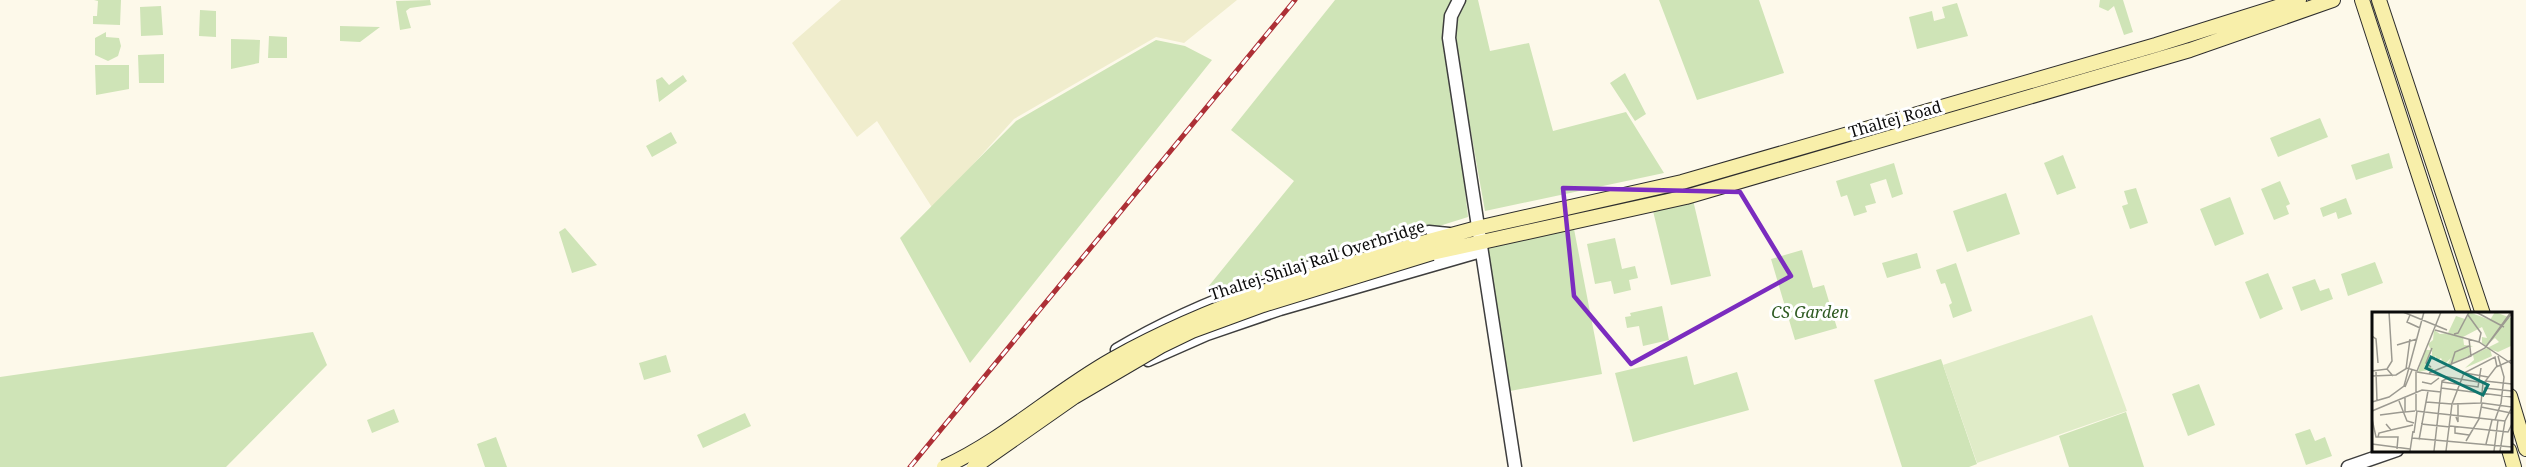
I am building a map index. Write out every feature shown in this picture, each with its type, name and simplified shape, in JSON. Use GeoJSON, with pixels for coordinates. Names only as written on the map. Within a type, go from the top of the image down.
{"type":"FeatureCollection","features":[{"type":"Feature","properties":{"kind":"main road","name":"Thaltej Road"},"geometry":{"type":"LineString","coordinates":[[1456,240],[1477,228],[1682,182],[2156,45],[2299,0]]}},
{"type":"Feature","properties":{"kind":"main road","name":"Thaltej Road"},"geometry":{"type":"LineString","coordinates":[[1456,240],[1480,247],[1686,198],[2190,50],[2333,0]]}},
{"type":"Feature","properties":{"kind":"main road"},"geometry":{"type":"LineString","coordinates":[[2362,0],[2463,312]]}},
{"type":"Feature","properties":{"kind":"main road"},"geometry":{"type":"LineString","coordinates":[[2379,0],[2481,312]]}},
{"type":"Feature","properties":{"kind":"main road","name":"Thaltej-Shilaj Rail Overbridge"},"geometry":{"type":"LineString","coordinates":[[944,467],[993,440],[1067,387],[1163,332],[1210,310],[1256,294],[1456,240]]}},
{"type":"Feature","properties":{"kind":"main road","name":"Thaltej-Shilaj Rail Overbridge"},"geometry":{"type":"LineString","coordinates":[[972,467],[1074,397],[1161,346],[1192,331],[1431,247]]}},
{"type":"Feature","properties":{"kind":"main road"},"geometry":{"type":"LineString","coordinates":[[2517,411],[2526,449]]}},
{"type":"Feature","properties":{"kind":"main road"},"geometry":{"type":"LineString","coordinates":[[2510,452],[2514,467]]}},
{"type":"Feature","properties":{"kind":"street"},"geometry":{"type":"LineString","coordinates":[[1459,0],[1451,16],[1449,38],[1515,467]]}},
{"type":"Feature","properties":{"kind":"street"},"geometry":{"type":"LineString","coordinates":[[972,467],[982,444],[1065,381],[1137,338],[1197,309],[1254,285],[1429,232],[1456,240]]}},
{"type":"Feature","properties":{"kind":"street"},"geometry":{"type":"LineString","coordinates":[[972,467],[987,460],[1114,378],[1151,358],[1197,338],[1336,291],[1480,247]]}},
{"type":"Feature","properties":{"kind":"street"},"geometry":{"type":"LineString","coordinates":[[2348,467],[2391,452]]}},
{"type":"Feature","properties":{"kind":"highlighted area"},"geometry":{"type":"Polygon","coordinates":[[[1563,188],[1740,192],[1791,276],[1631,364],[1574,296],[1563,188]]]}},
{"type":"Feature","properties":{"kind":"shaded area"},"geometry":{"type":"Polygon","coordinates":[[[841,0],[1237,0],[1184,43],[1156,37],[1014,119],[933,209],[877,121],[857,137],[792,43],[841,0]]]}},
{"type":"Feature","properties":{"kind":"green space"},"geometry":{"type":"Polygon","coordinates":[[[94,0],[121,0],[120,25],[93,24],[93,16],[97,16],[98,1],[94,0]]]}},
{"type":"Feature","properties":{"kind":"green space"},"geometry":{"type":"Polygon","coordinates":[[[430,0],[431,5],[410,8],[406,11],[411,28],[400,30],[396,1],[430,0]]]}},
{"type":"Feature","properties":{"kind":"green space"},"geometry":{"type":"Polygon","coordinates":[[[1335,0],[1458,0],[1448,39],[1468,217],[1219,295],[1208,287],[1294,181],[1231,130],[1335,0]]]}},
{"type":"Feature","properties":{"kind":"green space"},"geometry":{"type":"Polygon","coordinates":[[[1465,0],[1478,0],[1490,51],[1529,43],[1553,131],[1626,112],[1664,173],[1485,211],[1454,37],[1456,17],[1465,0]]]}},
{"type":"Feature","properties":{"kind":"green space"},"geometry":{"type":"Polygon","coordinates":[[[1659,0],[1759,0],[1784,73],[1697,100],[1659,0]]]}},
{"type":"Feature","properties":{"kind":"green space"},"geometry":{"type":"Polygon","coordinates":[[[2100,0],[2123,0],[2133,32],[2124,35],[2114,6],[2108,11],[2099,7],[2100,0]]]}},
{"type":"Feature","properties":{"kind":"green space"},"geometry":{"type":"Polygon","coordinates":[[[1957,3],[1968,36],[1917,49],[1909,17],[1932,11],[1934,21],[1945,18],[1942,7],[1957,3]]]}},
{"type":"Feature","properties":{"kind":"green space"},"geometry":{"type":"Polygon","coordinates":[[[161,6],[163,35],[141,36],[140,7],[161,6]]]}},
{"type":"Feature","properties":{"kind":"green space"},"geometry":{"type":"Polygon","coordinates":[[[200,10],[216,11],[216,37],[199,36],[200,10]]]}},
{"type":"Feature","properties":{"kind":"green space"},"geometry":{"type":"Polygon","coordinates":[[[340,26],[380,27],[360,42],[340,41],[340,26]]]}},
{"type":"Feature","properties":{"kind":"green space"},"geometry":{"type":"Polygon","coordinates":[[[106,32],[106,37],[119,38],[121,46],[118,56],[108,61],[95,55],[95,38],[106,32]]]}},
{"type":"Feature","properties":{"kind":"green space"},"geometry":{"type":"Polygon","coordinates":[[[269,36],[287,37],[287,58],[268,58],[269,36]]]}},
{"type":"Feature","properties":{"kind":"green space"},"geometry":{"type":"Polygon","coordinates":[[[231,39],[260,40],[259,63],[231,69],[231,39]]]}},
{"type":"Feature","properties":{"kind":"green space"},"geometry":{"type":"Polygon","coordinates":[[[1156,40],[1185,46],[1212,60],[970,363],[900,238],[1016,121],[1156,40]]]}},
{"type":"Feature","properties":{"kind":"green space"},"geometry":{"type":"Polygon","coordinates":[[[164,54],[164,83],[139,83],[138,55],[164,54]]]}},
{"type":"Feature","properties":{"kind":"green space"},"geometry":{"type":"Polygon","coordinates":[[[95,65],[129,65],[129,89],[96,95],[95,65]]]}},
{"type":"Feature","properties":{"kind":"green space"},"geometry":{"type":"Polygon","coordinates":[[[1625,73],[1646,114],[1635,121],[1610,83],[1625,73]]]}},
{"type":"Feature","properties":{"kind":"green space"},"geometry":{"type":"Polygon","coordinates":[[[683,75],[687,81],[659,102],[656,80],[662,77],[669,85],[683,75]]]}},
{"type":"Feature","properties":{"kind":"green space"},"geometry":{"type":"Polygon","coordinates":[[[2320,118],[2328,137],[2278,157],[2270,138],[2320,118]]]}},
{"type":"Feature","properties":{"kind":"green space"},"geometry":{"type":"Polygon","coordinates":[[[671,132],[677,143],[652,157],[646,146],[671,132]]]}},
{"type":"Feature","properties":{"kind":"green space"},"geometry":{"type":"Polygon","coordinates":[[[2389,153],[2393,168],[2356,180],[2351,165],[2389,153]]]}},
{"type":"Feature","properties":{"kind":"green space"},"geometry":{"type":"Polygon","coordinates":[[[2063,155],[2076,188],[2057,195],[2044,163],[2063,155]]]}},
{"type":"Feature","properties":{"kind":"green space"},"geometry":{"type":"Polygon","coordinates":[[[1894,163],[1903,194],[1892,198],[1886,179],[1870,184],[1876,203],[1865,206],[1867,212],[1854,216],[1847,195],[1841,197],[1836,181],[1894,163]]]}},
{"type":"Feature","properties":{"kind":"green space"},"geometry":{"type":"Polygon","coordinates":[[[2280,181],[2290,204],[2286,206],[2289,214],[2274,220],[2261,189],[2280,181]]]}},
{"type":"Feature","properties":{"kind":"green space"},"geometry":{"type":"Polygon","coordinates":[[[2136,188],[2148,223],[2130,229],[2122,206],[2128,204],[2124,191],[2136,188]]]}},
{"type":"Feature","properties":{"kind":"green space"},"geometry":{"type":"Polygon","coordinates":[[[2006,193],[2020,234],[1967,252],[1953,211],[2006,193]]]}},
{"type":"Feature","properties":{"kind":"green space"},"geometry":{"type":"Polygon","coordinates":[[[2230,197],[2244,234],[2215,246],[2200,209],[2230,197]]]}},
{"type":"Feature","properties":{"kind":"green space"},"geometry":{"type":"Polygon","coordinates":[[[2346,198],[2352,214],[2338,219],[2336,212],[2323,217],[2320,208],[2346,198]]]}},
{"type":"Feature","properties":{"kind":"green space"},"geometry":{"type":"Polygon","coordinates":[[[1693,200],[1711,276],[1671,285],[1653,211],[1693,200]]]}},
{"type":"Feature","properties":{"kind":"green space"},"geometry":{"type":"Polygon","coordinates":[[[565,228],[597,265],[572,273],[559,232],[565,228]]]}},
{"type":"Feature","properties":{"kind":"green space"},"geometry":{"type":"Polygon","coordinates":[[[1574,229],[1602,374],[1510,391],[1484,247],[1574,229]]]}},
{"type":"Feature","properties":{"kind":"green space"},"geometry":{"type":"Polygon","coordinates":[[[1615,238],[1622,269],[1635,266],[1638,278],[1629,280],[1631,290],[1614,294],[1611,281],[1595,284],[1587,244],[1615,238]]]}},
{"type":"Feature","properties":{"kind":"green space","name":"CS Garden"},"geometry":{"type":"Polygon","coordinates":[[[1802,250],[1813,288],[1824,285],[1837,328],[1795,340],[1771,259],[1802,250]]]}},
{"type":"Feature","properties":{"kind":"green space"},"geometry":{"type":"Polygon","coordinates":[[[1917,253],[1921,268],[1887,278],[1882,263],[1917,253]]]}},
{"type":"Feature","properties":{"kind":"green space"},"geometry":{"type":"Polygon","coordinates":[[[2375,262],[2383,283],[2348,296],[2341,274],[2375,262]]]}},
{"type":"Feature","properties":{"kind":"green space"},"geometry":{"type":"Polygon","coordinates":[[[1956,263],[1972,311],[1953,318],[1949,305],[1952,303],[1945,283],[1941,284],[1936,270],[1956,263]]]}},
{"type":"Feature","properties":{"kind":"green space"},"geometry":{"type":"Polygon","coordinates":[[[2268,273],[2283,309],[2260,319],[2245,282],[2268,273]]]}},
{"type":"Feature","properties":{"kind":"green space"},"geometry":{"type":"Polygon","coordinates":[[[2315,279],[2320,291],[2329,288],[2333,299],[2301,311],[2292,287],[2315,279]]]}},
{"type":"Feature","properties":{"kind":"green space"},"geometry":{"type":"Polygon","coordinates":[[[1662,306],[1669,340],[1643,346],[1639,326],[1627,328],[1625,317],[1631,316],[1630,313],[1662,306]]]}},
{"type":"Feature","properties":{"kind":"green space"},"geometry":{"type":"Polygon","coordinates":[[[2092,315],[2127,411],[1977,463],[1943,365],[2092,315]]]}},
{"type":"Feature","properties":{"kind":"green space"},"geometry":{"type":"Polygon","coordinates":[[[313,332],[327,365],[226,467],[0,467],[0,377],[313,332]]]}},
{"type":"Feature","properties":{"kind":"green space"},"geometry":{"type":"Polygon","coordinates":[[[666,355],[671,372],[644,380],[639,363],[666,355]]]}},
{"type":"Feature","properties":{"kind":"green space"},"geometry":{"type":"Polygon","coordinates":[[[1687,356],[1694,385],[1737,372],[1749,410],[1633,442],[1615,373],[1687,356]]]}},
{"type":"Feature","properties":{"kind":"green space"},"geometry":{"type":"Polygon","coordinates":[[[1941,359],[1977,464],[1969,467],[1902,467],[1874,380],[1941,359]]]}},
{"type":"Feature","properties":{"kind":"green space"},"geometry":{"type":"Polygon","coordinates":[[[2199,384],[2215,425],[2188,436],[2172,394],[2199,384]]]}},
{"type":"Feature","properties":{"kind":"green space"},"geometry":{"type":"Polygon","coordinates":[[[394,409],[399,422],[372,433],[367,420],[394,409]]]}},
{"type":"Feature","properties":{"kind":"green space"},"geometry":{"type":"Polygon","coordinates":[[[2126,412],[2144,467],[2069,467],[2059,436],[2126,412]]]}},
{"type":"Feature","properties":{"kind":"green space"},"geometry":{"type":"Polygon","coordinates":[[[745,413],[751,426],[703,448],[697,435],[745,413]]]}},
{"type":"Feature","properties":{"kind":"green space"},"geometry":{"type":"Polygon","coordinates":[[[2310,429],[2315,441],[2325,437],[2332,456],[2306,465],[2295,434],[2310,429]]]}},
{"type":"Feature","properties":{"kind":"green space"},"geometry":{"type":"Polygon","coordinates":[[[496,437],[507,467],[485,467],[477,444],[496,437]]]}},
{"type":"Feature","properties":{"kind":"railway"},"geometry":{"type":"LineString","coordinates":[[910,467],[1295,0]]}}]}
